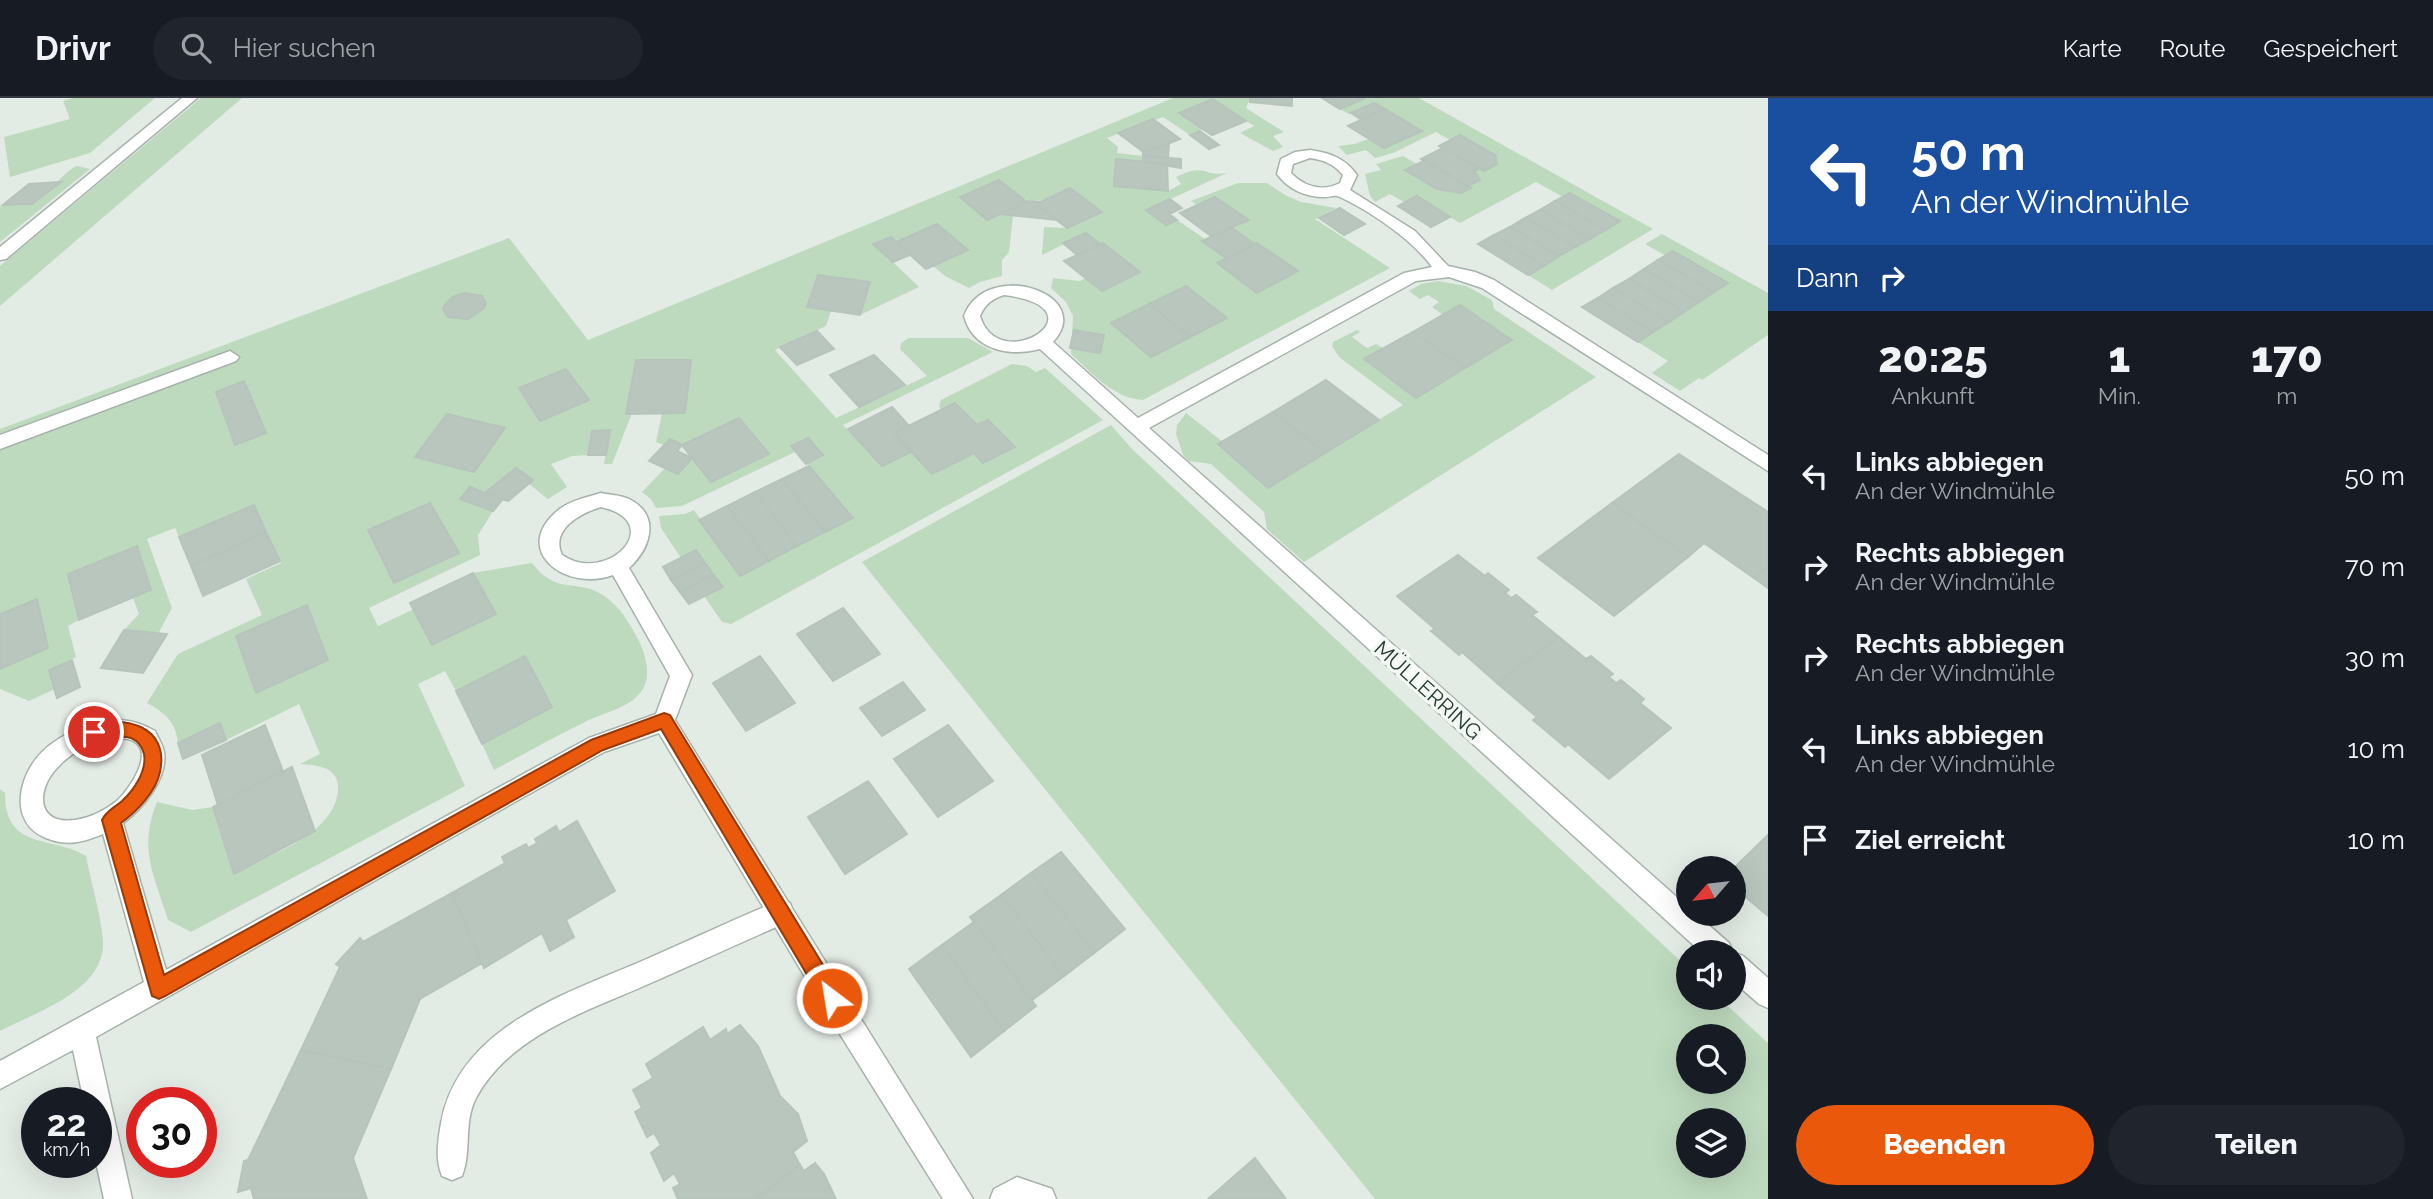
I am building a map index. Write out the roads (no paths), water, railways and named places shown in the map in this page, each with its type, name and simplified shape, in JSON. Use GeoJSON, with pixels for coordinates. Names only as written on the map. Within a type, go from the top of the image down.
{"type":"FeatureCollection","features":[{"type":"Feature","properties":{"kind":"street"},"geometry":{"type":"LineString","coordinates":[[0,255],[190,98]]}},
{"type":"Feature","properties":{"kind":"street"},"geometry":{"type":"LineString","coordinates":[[1340,190],[1418,241],[1433,255],[1442,270]]}},
{"type":"Feature","properties":{"kind":"street"},"geometry":{"type":"LineString","coordinates":[[1136,427],[1401,281],[1442,270],[1466,275],[1488,284],[1768,464]]}},
{"type":"Feature","properties":{"kind":"street"},"geometry":{"type":"LineString","coordinates":[[1004,290],[1032,293],[1044,299],[1058,316],[1052,335],[1042,342],[1016,347],[990,341],[974,325],[972,316],[975,307],[985,297],[1004,290]]}},
{"type":"Feature","properties":{"kind":"street","name":"MÜLLERRING"},"geometry":{"type":"LineString","coordinates":[[1042,342],[1707,940]]}},
{"type":"Feature","properties":{"kind":"street"},"geometry":{"type":"LineString","coordinates":[[0,442],[230,357]]}},
{"type":"Feature","properties":{"kind":"street"},"geometry":{"type":"LineString","coordinates":[[605,500],[627,506],[639,519],[642,535],[630,557],[618,566],[586,573],[571,570],[559,563],[551,553],[549,541],[553,528],[561,517],[587,502],[605,500]]}},
{"type":"Feature","properties":{"kind":"street"},"geometry":{"type":"LineString","coordinates":[[0,1076],[597,745],[664,720],[681,675],[618,566]]}},
{"type":"Feature","properties":{"kind":"street"},"geometry":{"type":"LineString","coordinates":[[664,720],[959,1199]]}},
{"type":"Feature","properties":{"kind":"street"},"geometry":{"type":"LineString","coordinates":[[107,729],[129,730],[142,735],[151,746],[151,775],[129,806],[111,820],[89,829],[69,832],[50,829],[37,820],[31,805],[33,788],[42,770],[56,753],[75,740],[107,729]]}},
{"type":"Feature","properties":{"kind":"street"},"geometry":{"type":"LineString","coordinates":[[111,820],[159,989]]}},
{"type":"Feature","properties":{"kind":"street"},"geometry":{"type":"LineString","coordinates":[[452,1166],[451,1141],[458,1105],[481,1063],[514,1035],[550,1015],[781,912]]}},
{"type":"Feature","properties":{"kind":"street"},"geometry":{"type":"LineString","coordinates":[[1746,976],[1768,995]]}},
{"type":"Feature","properties":{"kind":"street"},"geometry":{"type":"LineString","coordinates":[[82,1031],[118,1199]]}},
{"type":"Feature","properties":{"kind":"street"},"geometry":{"type":"LineString","coordinates":[[1004,1199],[1017,1191],[1042,1199]]}}]}
